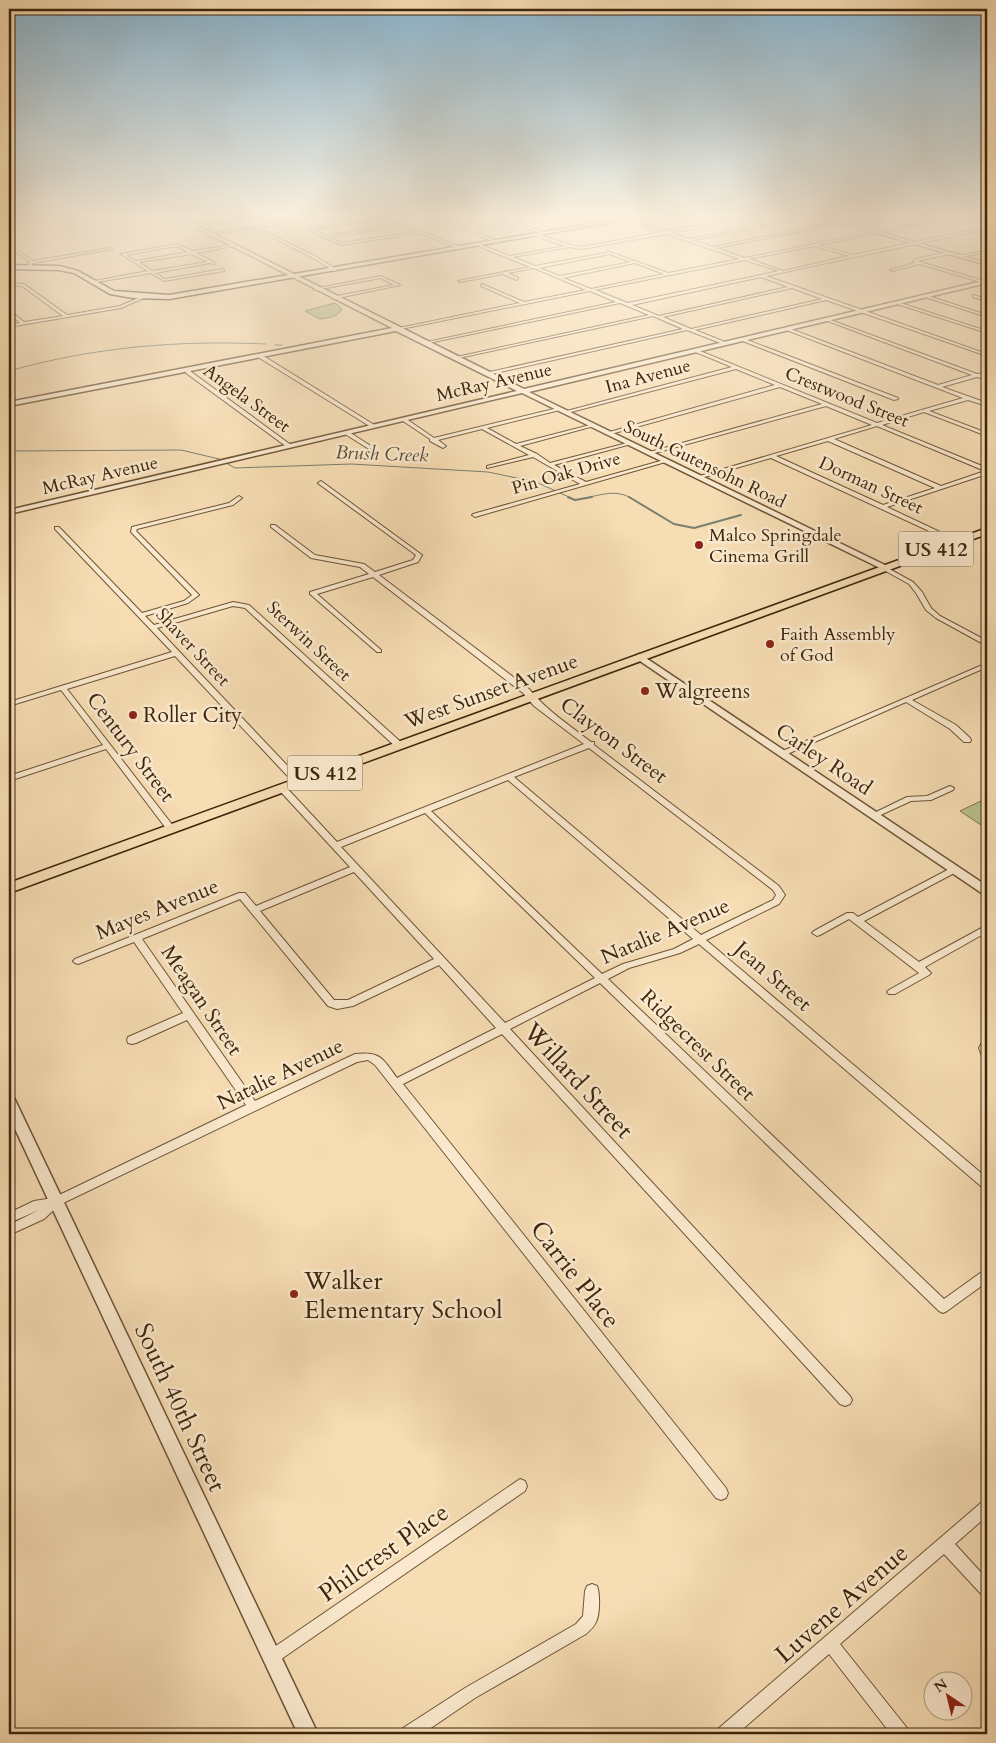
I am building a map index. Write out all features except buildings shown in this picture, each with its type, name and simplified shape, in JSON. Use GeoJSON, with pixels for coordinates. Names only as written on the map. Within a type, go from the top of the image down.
{"type":"FeatureCollection","features":[{"type":"Feature","properties":{"kind":"highway","name":"West Sunset Avenue"},"geometry":{"type":"LineString","coordinates":[[9,888],[987,530]]}},
{"type":"Feature","properties":{"kind":"street"},"geometry":{"type":"LineString","coordinates":[[43,299],[66,316]]}},
{"type":"Feature","properties":{"kind":"street"},"geometry":{"type":"LineString","coordinates":[[9,326],[123,306],[139,299]]}},
{"type":"Feature","properties":{"kind":"street"},"geometry":{"type":"LineString","coordinates":[[336,299],[396,329]]}},
{"type":"Feature","properties":{"kind":"street"},"geometry":{"type":"LineString","coordinates":[[516,299],[522,302]]}},
{"type":"Feature","properties":{"kind":"street"},"geometry":{"type":"LineString","coordinates":[[9,404],[396,329],[536,299]]}},
{"type":"Feature","properties":{"kind":"street"},"geometry":{"type":"LineString","coordinates":[[614,299],[723,343]]}},
{"type":"Feature","properties":{"kind":"street"},"geometry":{"type":"LineString","coordinates":[[627,304],[649,299]]}},
{"type":"Feature","properties":{"kind":"street"},"geometry":{"type":"LineString","coordinates":[[454,358],[734,299]]}},
{"type":"Feature","properties":{"kind":"street"},"geometry":{"type":"LineString","coordinates":[[487,374],[824,299]]}},
{"type":"Feature","properties":{"kind":"street"},"geometry":{"type":"LineString","coordinates":[[827,299],[987,354]]}},
{"type":"Feature","properties":{"kind":"street","name":"McRay Avenue"},"geometry":{"type":"LineString","coordinates":[[9,512],[910,299]]}},
{"type":"Feature","properties":{"kind":"street"},"geometry":{"type":"LineString","coordinates":[[936,299],[987,316]]}},
{"type":"Feature","properties":{"kind":"street"},"geometry":{"type":"LineString","coordinates":[[424,343],[620,302]]}},
{"type":"Feature","properties":{"kind":"street"},"geometry":{"type":"LineString","coordinates":[[898,302],[987,332]]}},
{"type":"Feature","properties":{"kind":"street"},"geometry":{"type":"LineString","coordinates":[[9,311],[24,324]]}},
{"type":"Feature","properties":{"kind":"street"},"geometry":{"type":"LineString","coordinates":[[826,319],[987,379]]}},
{"type":"Feature","properties":{"kind":"street","name":"South Gutensohn Road"},"geometry":{"type":"LineString","coordinates":[[396,329],[884,568],[916,588],[925,604],[938,617],[987,644]]}},
{"type":"Feature","properties":{"kind":"street"},"geometry":{"type":"LineString","coordinates":[[786,329],[987,405]]}},
{"type":"Feature","properties":{"kind":"street"},"geometry":{"type":"LineString","coordinates":[[742,339],[896,398]]}},
{"type":"Feature","properties":{"kind":"street","name":"Crestwood Street"},"geometry":{"type":"LineString","coordinates":[[695,350],[987,471]]}},
{"type":"Feature","properties":{"kind":"street"},"geometry":{"type":"LineString","coordinates":[[260,356],[373,426]]}},
{"type":"Feature","properties":{"kind":"street","name":"Ina Avenue"},"geometry":{"type":"LineString","coordinates":[[565,412],[737,367]]}},
{"type":"Feature","properties":{"kind":"street","name":"Angela Street"},"geometry":{"type":"LineString","coordinates":[[188,372],[289,446]]}},
{"type":"Feature","properties":{"kind":"street"},"geometry":{"type":"LineString","coordinates":[[939,386],[987,373]]}},
{"type":"Feature","properties":{"kind":"street"},"geometry":{"type":"LineString","coordinates":[[609,434],[678,414],[694,407],[781,385]]}},
{"type":"Feature","properties":{"kind":"street"},"geometry":{"type":"LineString","coordinates":[[699,477],[968,398]]}},
{"type":"Feature","properties":{"kind":"street"},"geometry":{"type":"LineString","coordinates":[[649,453],[827,404]]}},
{"type":"Feature","properties":{"kind":"street"},"geometry":{"type":"LineString","coordinates":[[432,440],[558,409]]}},
{"type":"Feature","properties":{"kind":"street"},"geometry":{"type":"LineString","coordinates":[[925,410],[987,435]]}},
{"type":"Feature","properties":{"kind":"street"},"geometry":{"type":"LineString","coordinates":[[403,419],[443,446]]}},
{"type":"Feature","properties":{"kind":"street"},"geometry":{"type":"LineString","coordinates":[[517,445],[592,425]]}},
{"type":"Feature","properties":{"kind":"street"},"geometry":{"type":"LineString","coordinates":[[482,427],[552,464],[585,484]]}},
{"type":"Feature","properties":{"kind":"street"},"geometry":{"type":"LineString","coordinates":[[347,433],[370,448]]}},
{"type":"Feature","properties":{"kind":"street"},"geometry":{"type":"LineString","coordinates":[[829,439],[941,488]]}},
{"type":"Feature","properties":{"kind":"street"},"geometry":{"type":"LineString","coordinates":[[552,464],[629,443]]}},
{"type":"Feature","properties":{"kind":"street"},"geometry":{"type":"LineString","coordinates":[[489,467],[535,455]]}},
{"type":"Feature","properties":{"kind":"street","name":"Dorman Street"},"geometry":{"type":"LineString","coordinates":[[772,456],[957,542]]}},
{"type":"Feature","properties":{"kind":"street","name":"Pin Oak Drive"},"geometry":{"type":"LineString","coordinates":[[475,515],[666,460]]}},
{"type":"Feature","properties":{"kind":"street"},"geometry":{"type":"LineString","coordinates":[[883,507],[987,471]]}},
{"type":"Feature","properties":{"kind":"street"},"geometry":{"type":"LineString","coordinates":[[321,482],[419,555],[416,561],[409,564],[312,593],[379,651]]}},
{"type":"Feature","properties":{"kind":"street","name":"Shaver Street"},"geometry":{"type":"LineString","coordinates":[[239,498],[231,504],[134,528],[132,531],[196,594],[186,602],[142,614],[298,782]]}},
{"type":"Feature","properties":{"kind":"street","name":"Clayton Street"},"geometry":{"type":"LineString","coordinates":[[273,526],[313,557],[362,565],[531,697],[560,722],[592,744],[776,888],[782,895]]}},
{"type":"Feature","properties":{"kind":"street"},"geometry":{"type":"LineString","coordinates":[[57,528],[142,614]]}},
{"type":"Feature","properties":{"kind":"street","name":"Sterwin Street"},"geometry":{"type":"LineString","coordinates":[[153,627],[233,604],[247,606],[400,746]]}},
{"type":"Feature","properties":{"kind":"street"},"geometry":{"type":"LineString","coordinates":[[9,704],[177,653]]}},
{"type":"Feature","properties":{"kind":"street","name":"Carley Road"},"geometry":{"type":"LineString","coordinates":[[640,657],[987,891]]}},
{"type":"Feature","properties":{"kind":"street"},"geometry":{"type":"LineString","coordinates":[[782,754],[987,666]]}},
{"type":"Feature","properties":{"kind":"street","name":"Century Street"},"geometry":{"type":"LineString","coordinates":[[63,688],[170,829]]}},
{"type":"Feature","properties":{"kind":"street"},"geometry":{"type":"LineString","coordinates":[[907,700],[953,727],[967,740]]}},
{"type":"Feature","properties":{"kind":"street"},"geometry":{"type":"LineString","coordinates":[[335,846],[592,744]]}},
{"type":"Feature","properties":{"kind":"street"},"geometry":{"type":"LineString","coordinates":[[9,779],[108,746]]}},
{"type":"Feature","properties":{"kind":"street","name":"Jean Street"},"geometry":{"type":"LineString","coordinates":[[509,777],[987,1185]]}},
{"type":"Feature","properties":{"kind":"street","name":"Willard Street"},"geometry":{"type":"LineString","coordinates":[[282,788],[845,1400]]}},
{"type":"Feature","properties":{"kind":"street"},"geometry":{"type":"LineString","coordinates":[[874,816],[910,799],[928,798],[950,788]]}},
{"type":"Feature","properties":{"kind":"street","name":"Ridgecrest Street"},"geometry":{"type":"LineString","coordinates":[[426,810],[943,1308],[987,1275]]}},
{"type":"Feature","properties":{"kind":"street"},"geometry":{"type":"LineString","coordinates":[[355,868],[254,910],[326,1000],[336,1005],[350,1003],[440,960]]}},
{"type":"Feature","properties":{"kind":"street"},"geometry":{"type":"LineString","coordinates":[[857,921],[955,869]]}},
{"type":"Feature","properties":{"kind":"street","name":"Mayes Avenue"},"geometry":{"type":"LineString","coordinates":[[78,961],[242,895],[254,910]]}},
{"type":"Feature","properties":{"kind":"street","name":"Natalie Avenue"},"geometry":{"type":"LineString","coordinates":[[55,1202],[362,1056],[369,1056],[379,1062],[396,1083],[626,966],[665,955],[701,939],[776,902],[782,895]]}},
{"type":"Feature","properties":{"kind":"street"},"geometry":{"type":"LineString","coordinates":[[817,933],[850,916],[926,973],[892,992]]}},
{"type":"Feature","properties":{"kind":"street"},"geometry":{"type":"LineString","coordinates":[[918,967],[987,928]]}},
{"type":"Feature","properties":{"kind":"street","name":"Meagan Street"},"geometry":{"type":"LineString","coordinates":[[136,938],[253,1107]]}},
{"type":"Feature","properties":{"kind":"street"},"geometry":{"type":"LineString","coordinates":[[132,1040],[188,1015]]}},
{"type":"Feature","properties":{"kind":"street"},"geometry":{"type":"LineString","coordinates":[[987,1044],[984,1048],[987,1055]]}},
{"type":"Feature","properties":{"kind":"street","name":"Carrie Place"},"geometry":{"type":"LineString","coordinates":[[396,1083],[721,1493]]}},
{"type":"Feature","properties":{"kind":"street","name":"South 40th Street"},"geometry":{"type":"LineString","coordinates":[[9,1102],[308,1734]]}},
{"type":"Feature","properties":{"kind":"street"},"geometry":{"type":"LineString","coordinates":[[9,1218],[34,1206],[55,1202]]}},
{"type":"Feature","properties":{"kind":"street"},"geometry":{"type":"LineString","coordinates":[[9,1230],[40,1216],[55,1202]]}},
{"type":"Feature","properties":{"kind":"street","name":"Philcrest Place"},"geometry":{"type":"LineString","coordinates":[[272,1656],[520,1486]]}},
{"type":"Feature","properties":{"kind":"street","name":"Luvene Avenue"},"geometry":{"type":"LineString","coordinates":[[725,1734],[987,1507]]}},
{"type":"Feature","properties":{"kind":"street"},"geometry":{"type":"LineString","coordinates":[[945,1544],[987,1590]]}},
{"type":"Feature","properties":{"kind":"street"},"geometry":{"type":"LineString","coordinates":[[409,1734],[470,1694],[581,1629],[590,1619],[592,1591]]}},
{"type":"Feature","properties":{"kind":"street"},"geometry":{"type":"LineString","coordinates":[[830,1644],[901,1734]]}},
{"type":"Feature","properties":{"kind":"green space"},"geometry":{"type":"Polygon","coordinates":[[[335,303],[342,309],[338,314],[329,318],[320,319],[305,311],[335,303]]]}},
{"type":"Feature","properties":{"kind":"green space"},"geometry":{"type":"Polygon","coordinates":[[[987,798],[987,829],[960,811],[987,798]]]}},
{"type":"Feature","properties":{"kind":"waterway"},"geometry":{"type":"LineString","coordinates":[[9,371],[73,356],[136,347],[201,343],[266,344]]}},
{"type":"Feature","properties":{"kind":"waterway"},"geometry":{"type":"LineString","coordinates":[[275,345],[282,345]]}},
{"type":"Feature","properties":{"kind":"waterway","name":"Brush Creek"},"geometry":{"type":"LineString","coordinates":[[9,451],[181,450],[219,459],[235,468],[351,464],[488,472],[536,482],[571,498]]}},
{"type":"Feature","properties":{"kind":"waterway","name":"Brush Creek"},"geometry":{"type":"LineString","coordinates":[[585,498],[614,493],[629,497]]}},
{"type":"Feature","properties":{"kind":"waterway","name":"Brush Creek"},"geometry":{"type":"LineString","coordinates":[[568,497],[575,500],[592,497]]}},
{"type":"Feature","properties":{"kind":"waterway","name":"Brush Creek"},"geometry":{"type":"LineString","coordinates":[[629,497],[674,524],[694,528],[741,515]]}},
{"type":"Feature","properties":{"kind":"place","name":"Malco Springdale Cinema Grill"},"geometry":{"type":"Point","coordinates":[699,545]}},
{"type":"Feature","properties":{"kind":"place","name":"Faith Assembly of God"},"geometry":{"type":"Point","coordinates":[770,644]}},
{"type":"Feature","properties":{"kind":"place","name":"Walgreens"},"geometry":{"type":"Point","coordinates":[645,691]}},
{"type":"Feature","properties":{"kind":"place","name":"Roller City"},"geometry":{"type":"Point","coordinates":[133,715]}},
{"type":"Feature","properties":{"kind":"place","name":"Walker Elementary School"},"geometry":{"type":"Point","coordinates":[294,1294]}}]}
